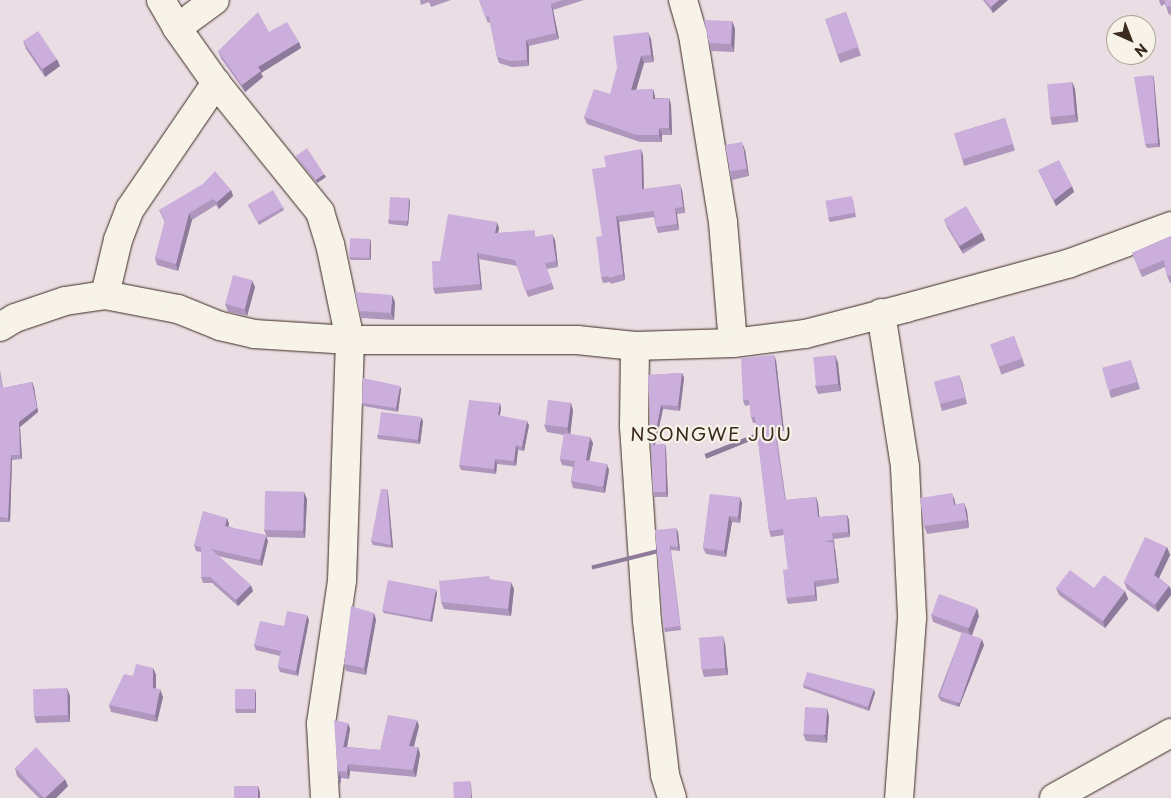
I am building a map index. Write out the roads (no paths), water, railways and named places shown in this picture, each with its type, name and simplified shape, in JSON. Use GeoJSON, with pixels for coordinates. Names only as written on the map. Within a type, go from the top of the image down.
{"type":"FeatureCollection","features":[{"type":"Feature","properties":{"kind":"street"},"geometry":{"type":"LineString","coordinates":[[161,0],[177,28],[216,83],[320,212],[330,244],[350,340],[342,581],[321,724],[326,798]]}},
{"type":"Feature","properties":{"kind":"street"},"geometry":{"type":"LineString","coordinates":[[177,28],[215,0]]}},
{"type":"Feature","properties":{"kind":"street"},"geometry":{"type":"LineString","coordinates":[[684,0],[693,35],[723,222],[734,343]]}},
{"type":"Feature","properties":{"kind":"street"},"geometry":{"type":"LineString","coordinates":[[106,295],[118,240],[130,209],[216,83]]}},
{"type":"Feature","properties":{"kind":"street"},"geometry":{"type":"LineString","coordinates":[[0,327],[14,318],[64,301],[106,295],[178,309],[220,326],[254,334],[350,340],[577,340],[634,346],[734,343],[805,334],[881,314],[1070,263],[1171,226]]}},
{"type":"Feature","properties":{"kind":"street"},"geometry":{"type":"LineString","coordinates":[[881,314],[906,467],[912,618],[898,798]]}},
{"type":"Feature","properties":{"kind":"street"},"geometry":{"type":"LineString","coordinates":[[634,346],[634,426],[647,621],[665,775],[672,798]]}},
{"type":"Feature","properties":{"kind":"street"},"geometry":{"type":"LineString","coordinates":[[1054,798],[1171,733]]}},
{"type":"Feature","properties":{"kind":"district","name":"NSONGWE JUU"},"geometry":{"type":"Point","coordinates":[711,434]}}]}
